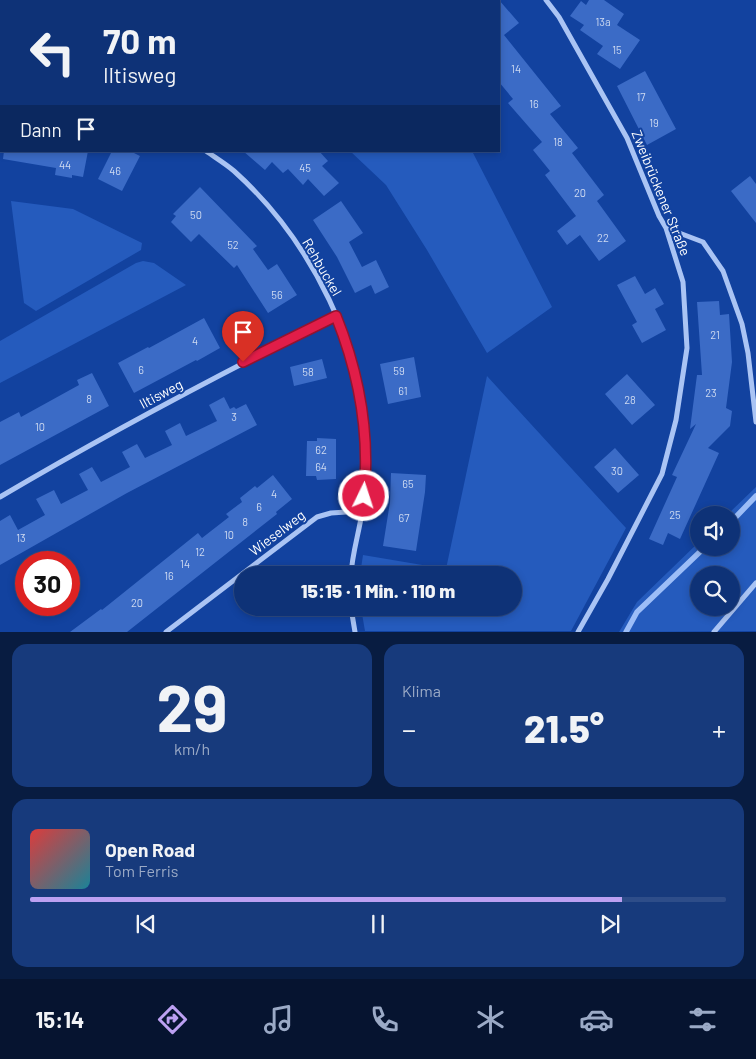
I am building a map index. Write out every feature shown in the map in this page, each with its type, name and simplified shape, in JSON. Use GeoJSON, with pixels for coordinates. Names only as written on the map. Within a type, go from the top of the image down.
{"type":"FeatureCollection","features":[{"type":"Feature","properties":{"kind":"street","name":"Zweibrückener Straße"},"geometry":{"type":"LineString","coordinates":[[546,0],[564,25],[627,138],[659,216],[666,228],[683,282],[687,348],[676,420],[662,474],[608,579],[578,632]]}},
{"type":"Feature","properties":{"kind":"street","name":"Rehbuckel"},"geometry":{"type":"LineString","coordinates":[[207,152],[233,170],[276,216],[320,280],[346,340],[355,372],[364,419],[366,452],[362,511],[353,566]]}},
{"type":"Feature","properties":{"kind":"street"},"geometry":{"type":"LineString","coordinates":[[666,228],[702,242],[723,271],[742,324],[748,353],[756,422]]}},
{"type":"Feature","properties":{"kind":"street","name":"Iltisweg"},"geometry":{"type":"LineString","coordinates":[[0,497],[152,411],[243,362],[336,316]]}},
{"type":"Feature","properties":{"kind":"street","name":"Wieselweg"},"geometry":{"type":"LineString","coordinates":[[166,632],[316,517],[331,513],[362,511]]}},
{"type":"Feature","properties":{"kind":"street"},"geometry":{"type":"LineString","coordinates":[[714,632],[756,583]]}},
{"type":"Feature","properties":{"kind":"street"},"geometry":{"type":"LineString","coordinates":[[352,616],[355,632]]}},
{"type":"Feature","properties":{"kind":"shaded area"},"geometry":{"type":"Polygon","coordinates":[[[351,152],[473,152],[552,307],[487,353],[427,250],[386,185],[351,152]]]}},
{"type":"Feature","properties":{"kind":"shaded area"},"geometry":{"type":"Polygon","coordinates":[[[11,201],[73,209],[142,243],[141,250],[36,311],[24,303],[11,201]]]}},
{"type":"Feature","properties":{"kind":"shaded area"},"geometry":{"type":"Polygon","coordinates":[[[143,261],[154,263],[186,285],[0,383],[0,341],[136,263],[143,261]]]}},
{"type":"Feature","properties":{"kind":"shaded area"},"geometry":{"type":"Polygon","coordinates":[[[487,376],[626,528],[571,631],[365,631],[362,616],[522,616],[522,566],[447,566],[487,376]]]}},
{"type":"Feature","properties":{"kind":"shaded area"},"geometry":{"type":"Polygon","coordinates":[[[756,487],[756,631],[619,632],[637,602],[690,551],[690,556],[740,556],[740,506],[736,506],[756,487]]]}},
{"type":"Feature","properties":{"kind":"shaded area"},"geometry":{"type":"Polygon","coordinates":[[[363,555],[428,566],[361,566],[363,555]]]}},
{"type":"Feature","properties":{"kind":"building"},"geometry":{"type":"Polygon","coordinates":[[[589,0],[604,0],[624,14],[617,25],[640,40],[620,69],[597,54],[603,46],[580,30],[584,25],[570,16],[581,1],[586,5],[589,0]]]}},
{"type":"Feature","properties":{"kind":"building"},"geometry":{"type":"Polygon","coordinates":[[[500,1],[519,23],[504,35],[561,106],[550,114],[578,148],[572,153],[604,195],[597,201],[626,241],[599,261],[580,235],[567,245],[557,231],[576,216],[545,175],[550,171],[533,150],[542,142],[508,103],[513,99],[500,83],[500,1]]]}},
{"type":"Feature","properties":{"kind":"building"},"geometry":{"type":"Polygon","coordinates":[[[645,71],[676,129],[647,145],[617,86],[645,71]]]}},
{"type":"Feature","properties":{"kind":"building"},"geometry":{"type":"Polygon","coordinates":[[[4,152],[88,152],[83,177],[72,175],[72,178],[55,175],[56,168],[3,159],[4,152]]]}},
{"type":"Feature","properties":{"kind":"building"},"geometry":{"type":"Polygon","coordinates":[[[112,152],[132,152],[140,156],[122,191],[98,179],[112,152]]]}},
{"type":"Feature","properties":{"kind":"building"},"geometry":{"type":"Polygon","coordinates":[[[244,152],[320,152],[328,161],[322,166],[339,183],[324,196],[308,179],[303,185],[288,169],[283,173],[272,162],[265,170],[244,152]]]}},
{"type":"Feature","properties":{"kind":"building"},"geometry":{"type":"Polygon","coordinates":[[[750,176],[756,184],[756,223],[731,191],[750,176]]]}},
{"type":"Feature","properties":{"kind":"building"},"geometry":{"type":"Polygon","coordinates":[[[200,187],[257,246],[253,249],[268,270],[277,264],[297,295],[268,313],[237,265],[234,268],[199,234],[191,242],[171,222],[176,216],[173,214],[200,187]]]}},
{"type":"Feature","properties":{"kind":"building"},"geometry":{"type":"Polygon","coordinates":[[[341,201],[363,233],[349,242],[362,267],[376,260],[389,287],[375,294],[371,285],[355,293],[337,257],[313,220],[341,201]]]}},
{"type":"Feature","properties":{"kind":"building"},"geometry":{"type":"Polygon","coordinates":[[[635,276],[645,294],[655,288],[664,304],[655,309],[666,330],[642,343],[632,325],[637,322],[617,285],[635,276]]]}},
{"type":"Feature","properties":{"kind":"building"},"geometry":{"type":"Polygon","coordinates":[[[719,301],[720,315],[729,314],[732,362],[726,408],[732,411],[730,426],[708,448],[719,453],[695,506],[690,506],[690,517],[680,539],[668,533],[663,545],[649,539],[677,477],[672,475],[696,424],[690,429],[697,375],[702,375],[697,302],[719,301]]]}},
{"type":"Feature","properties":{"kind":"building"},"geometry":{"type":"Polygon","coordinates":[[[204,318],[220,348],[134,393],[118,363],[204,318]]]}},
{"type":"Feature","properties":{"kind":"building"},"geometry":{"type":"Polygon","coordinates":[[[414,357],[421,397],[388,404],[380,364],[414,357]]]}},
{"type":"Feature","properties":{"kind":"building"},"geometry":{"type":"Polygon","coordinates":[[[322,359],[327,378],[294,386],[290,367],[322,359]]]}},
{"type":"Feature","properties":{"kind":"building"},"geometry":{"type":"Polygon","coordinates":[[[92,373],[109,406],[0,465],[0,422],[19,412],[21,417],[79,385],[77,380],[92,373]]]}},
{"type":"Feature","properties":{"kind":"building"},"geometry":{"type":"Polygon","coordinates":[[[627,374],[655,405],[632,425],[605,394],[627,374]]]}},
{"type":"Feature","properties":{"kind":"building"},"geometry":{"type":"Polygon","coordinates":[[[224,397],[230,409],[234,407],[236,409],[246,404],[257,425],[127,493],[25,551],[15,551],[15,556],[0,565],[0,521],[10,515],[18,530],[45,515],[36,499],[54,490],[61,504],[88,490],[79,474],[92,467],[101,482],[130,467],[122,452],[137,444],[145,458],[172,445],[165,431],[180,423],[186,436],[217,421],[209,405],[224,397]]]}},
{"type":"Feature","properties":{"kind":"building"},"geometry":{"type":"Polygon","coordinates":[[[317,438],[336,439],[336,479],[317,480],[316,476],[306,476],[307,441],[317,441],[317,438]]]}},
{"type":"Feature","properties":{"kind":"building"},"geometry":{"type":"Polygon","coordinates":[[[615,448],[639,475],[618,493],[594,467],[615,448]]]}},
{"type":"Feature","properties":{"kind":"building"},"geometry":{"type":"Polygon","coordinates":[[[391,473],[426,475],[416,551],[383,546],[390,502],[391,473]]]}},
{"type":"Feature","properties":{"kind":"building"},"geometry":{"type":"Polygon","coordinates":[[[273,475],[292,499],[276,512],[277,514],[127,632],[70,632],[102,610],[198,533],[202,538],[229,517],[226,514],[242,502],[240,498],[255,486],[257,488],[273,475]]]}},
{"type":"Feature","properties":{"kind":"waterway"},"geometry":{"type":"LineString","coordinates":[[740,513],[756,496]]}},
{"type":"Feature","properties":{"kind":"waterway"},"geometry":{"type":"LineString","coordinates":[[626,632],[637,612],[696,556]]}},
{"type":"Feature","properties":{"kind":"route"},"geometry":{"type":"LineString","coordinates":[[243,362],[336,316],[346,340],[355,372],[364,419],[366,452],[364,496]]}}]}
